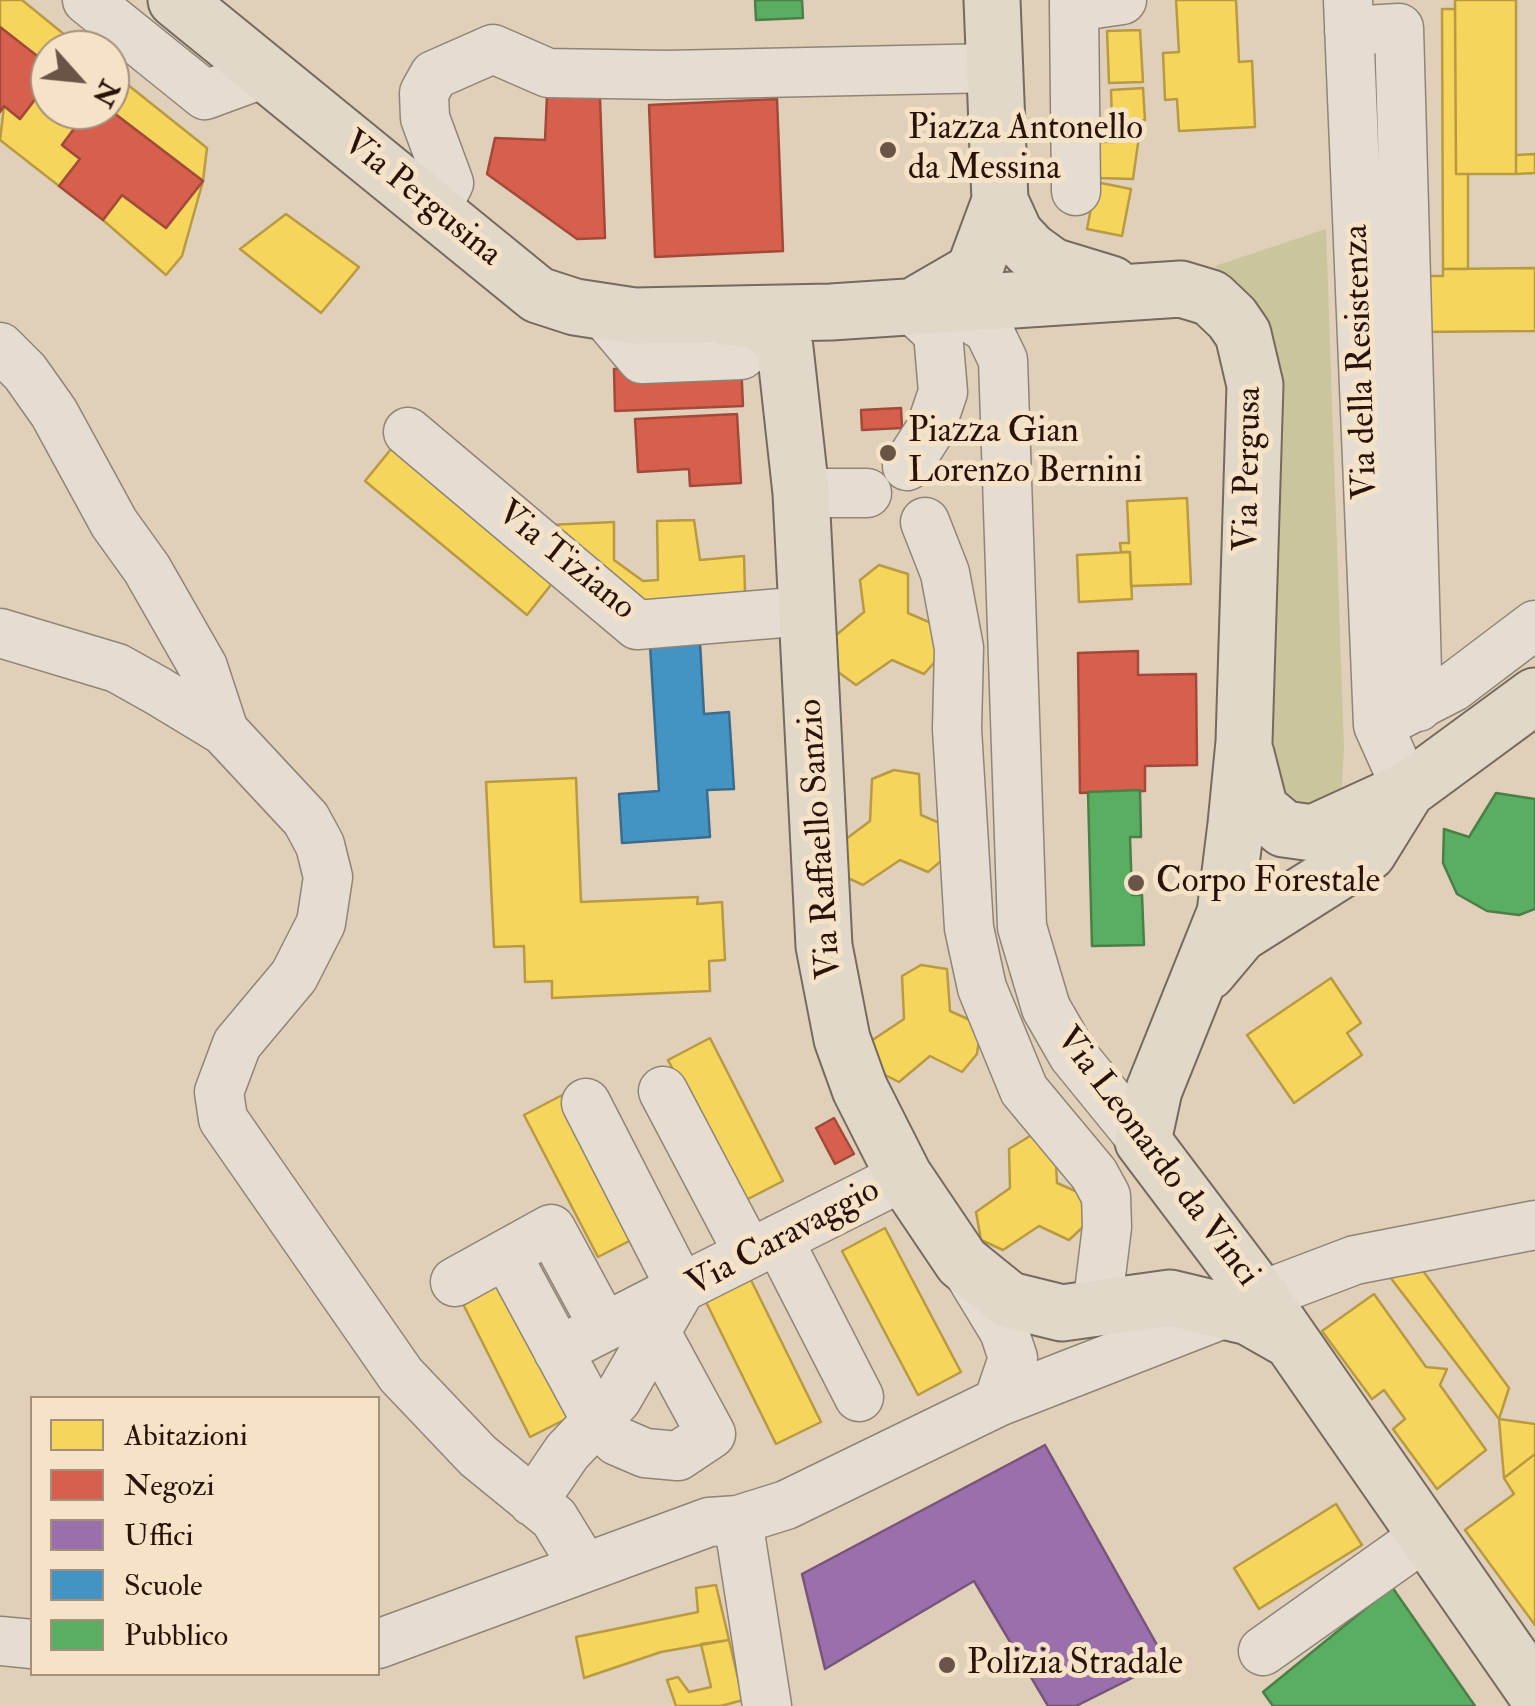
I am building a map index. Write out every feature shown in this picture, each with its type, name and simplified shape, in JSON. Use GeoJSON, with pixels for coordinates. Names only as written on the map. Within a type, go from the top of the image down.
{"type":"FeatureCollection","features":[{"type":"Feature","properties":{"kind":"main road","name":"Via Pergusina"},"geometry":{"type":"LineString","coordinates":[[176,0],[538,294],[604,314],[701,314]]}},
{"type":"Feature","properties":{"kind":"main road"},"geometry":{"type":"LineString","coordinates":[[992,0],[1000,201],[1015,234],[1041,258],[1125,290]]}},
{"type":"Feature","properties":{"kind":"main road"},"geometry":{"type":"LineString","coordinates":[[910,307],[974,271],[1000,201]]}},
{"type":"Feature","properties":{"kind":"main road","name":"Via Pergusa"},"geometry":{"type":"LineString","coordinates":[[701,314],[831,312],[1125,290],[1181,289],[1211,298],[1232,318],[1247,347],[1254,385],[1244,742]]}},
{"type":"Feature","properties":{"kind":"main road"},"geometry":{"type":"LineString","coordinates":[[793,400],[806,341],[831,312]]}},
{"type":"Feature","properties":{"kind":"main road"},"geometry":{"type":"LineString","coordinates":[[701,314],[755,322],[772,330],[784,348],[793,400]]}},
{"type":"Feature","properties":{"kind":"main road","name":"Via Raffaello Sanzio"},"geometry":{"type":"LineString","coordinates":[[793,400],[784,492],[806,611],[824,946],[842,1039],[860,1089],[904,1176],[962,1262],[1009,1300],[1062,1312],[1170,1298],[1259,1315]]}},
{"type":"Feature","properties":{"kind":"main road"},"geometry":{"type":"LineString","coordinates":[[1244,742],[1260,809],[1284,829],[1313,833],[1407,790],[1535,696]]}},
{"type":"Feature","properties":{"kind":"main road"},"geometry":{"type":"LineString","coordinates":[[1143,1141],[1154,1090],[1225,913],[1244,742]]}},
{"type":"Feature","properties":{"kind":"main road"},"geometry":{"type":"LineString","coordinates":[[1200,982],[1240,934],[1368,854],[1407,790]]}},
{"type":"Feature","properties":{"kind":"main road","name":"Via Leonardo da Vinci"},"geometry":{"type":"LineString","coordinates":[[1143,1141],[1204,1225],[1259,1315],[1425,1536],[1535,1692]]}},
{"type":"Feature","properties":{"kind":"main road"},"geometry":{"type":"LineString","coordinates":[[1170,1298],[1196,1271],[1203,1253],[1204,1225]]}},
{"type":"Feature","properties":{"kind":"street"},"geometry":{"type":"LineString","coordinates":[[87,0],[205,95],[265,73]]}},
{"type":"Feature","properties":{"kind":"street"},"geometry":{"type":"LineString","coordinates":[[1076,191],[1074,3],[1122,0]]}},
{"type":"Feature","properties":{"kind":"street","name":"Via della Resistenza"},"geometry":{"type":"LineString","coordinates":[[1349,15],[1398,716],[1407,790]]}},
{"type":"Feature","properties":{"kind":"street"},"geometry":{"type":"LineString","coordinates":[[435,210],[449,183],[425,118],[424,93],[434,75],[493,49],[548,73],[667,75],[995,68]]}},
{"type":"Feature","properties":{"kind":"street"},"geometry":{"type":"LineString","coordinates":[[906,466],[930,430],[943,392],[938,333],[910,307]]}},
{"type":"Feature","properties":{"kind":"street","name":"Via Leonardo da Vinci"},"geometry":{"type":"LineString","coordinates":[[910,307],[968,317],[988,329],[1003,360],[1022,927],[1046,1008],[1073,1055],[1143,1141]]}},
{"type":"Feature","properties":{"kind":"street"},"geometry":{"type":"LineString","coordinates":[[604,314],[642,359],[742,355],[772,330]]}},
{"type":"Feature","properties":{"kind":"street"},"geometry":{"type":"LineString","coordinates":[[0,347],[25,372],[54,413],[114,522],[147,569],[202,667],[224,731]]}},
{"type":"Feature","properties":{"kind":"street","name":"Via Tiziano"},"geometry":{"type":"LineString","coordinates":[[408,432],[638,625],[806,611]]}},
{"type":"Feature","properties":{"kind":"street"},"geometry":{"type":"LineString","coordinates":[[784,492],[867,493]]}},
{"type":"Feature","properties":{"kind":"street"},"geometry":{"type":"LineString","coordinates":[[925,522],[946,574],[959,648],[957,729],[972,943],[982,988],[1024,1090],[1094,1174],[1106,1196],[1107,1228],[1097,1308]]}},
{"type":"Feature","properties":{"kind":"street"},"geometry":{"type":"LineString","coordinates":[[1398,716],[1454,687],[1535,625]]}},
{"type":"Feature","properties":{"kind":"street"},"geometry":{"type":"LineString","coordinates":[[0,633],[117,668],[224,731],[306,818],[320,845],[328,898],[312,948],[237,1044],[224,1071],[220,1092],[222,1119],[401,1374],[478,1456],[554,1518],[584,1567]]}},
{"type":"Feature","properties":{"kind":"street"},"geometry":{"type":"LineString","coordinates":[[664,1091],[858,1397]]}},
{"type":"Feature","properties":{"kind":"street"},"geometry":{"type":"LineString","coordinates":[[558,1351],[681,1288],[586,1103]]}},
{"type":"Feature","properties":{"kind":"street","name":"Via Caravaggio"},"geometry":{"type":"LineString","coordinates":[[533,1502],[567,1452],[597,1422],[643,1358],[654,1329],[681,1288],[904,1176]]}},
{"type":"Feature","properties":{"kind":"street"},"geometry":{"type":"LineString","coordinates":[[380,1643],[584,1567],[786,1505],[998,1402],[1137,1348],[1259,1315],[1355,1260],[1535,1225]]}},
{"type":"Feature","properties":{"kind":"street"},"geometry":{"type":"LineString","coordinates":[[455,1282],[551,1229],[604,1327]]}},
{"type":"Feature","properties":{"kind":"street"},"geometry":{"type":"LineString","coordinates":[[506,1254],[597,1422],[617,1441],[631,1447],[678,1456],[724,1521],[768,1706]]}},
{"type":"Feature","properties":{"kind":"street"},"geometry":{"type":"LineString","coordinates":[[962,1262],[1004,1332],[1013,1358],[998,1402]]}},
{"type":"Feature","properties":{"kind":"street"},"geometry":{"type":"LineString","coordinates":[[1137,1348],[1170,1298]]}},
{"type":"Feature","properties":{"kind":"street"},"geometry":{"type":"LineString","coordinates":[[654,1329],[710,1434],[678,1456]]}},
{"type":"Feature","properties":{"kind":"street"},"geometry":{"type":"LineString","coordinates":[[1263,1652],[1425,1536]]}},
{"type":"Feature","properties":{"kind":"street"},"geometry":{"type":"LineString","coordinates":[[0,1641],[30,1644]]}},
{"type":"Feature","properties":{"kind":"shaded area"},"geometry":{"type":"Polygon","coordinates":[[[1326,229],[1344,747],[1342,786],[1326,808],[1304,818],[1270,793],[1248,297],[1215,266],[1326,229]]]}},
{"type":"Feature","properties":{"kind":"building: Abitazioni"},"geometry":{"type":"Polygon","coordinates":[[[0,0],[22,0],[59,30],[30,30],[30,50],[0,27],[0,0]]]}},
{"type":"Feature","properties":{"kind":"building: Abitazioni"},"geometry":{"type":"Polygon","coordinates":[[[1176,0],[1236,0],[1239,62],[1252,61],[1255,127],[1179,131],[1177,99],[1165,100],[1163,53],[1179,52],[1176,0]]]}},
{"type":"Feature","properties":{"kind":"building: Abitazioni"},"geometry":{"type":"Polygon","coordinates":[[[1455,0],[1516,0],[1516,174],[1456,174],[1455,0]]]}},
{"type":"Feature","properties":{"kind":"building: Abitazioni"},"geometry":{"type":"Polygon","coordinates":[[[1442,9],[1455,9],[1456,174],[1468,174],[1468,269],[1443,269],[1442,9]]]}},
{"type":"Feature","properties":{"kind":"building: Abitazioni"},"geometry":{"type":"Polygon","coordinates":[[[1140,30],[1143,82],[1109,83],[1107,31],[1140,30]]]}},
{"type":"Feature","properties":{"kind":"building: Abitazioni"},"geometry":{"type":"Polygon","coordinates":[[[130,87],[207,148],[203,181],[130,125],[130,87]]]}},
{"type":"Feature","properties":{"kind":"building: Abitazioni"},"geometry":{"type":"Polygon","coordinates":[[[1143,88],[1145,120],[1112,122],[1111,90],[1143,88]]]}},
{"type":"Feature","properties":{"kind":"building: Abitazioni"},"geometry":{"type":"Polygon","coordinates":[[[4,106],[20,119],[30,106],[30,130],[73,130],[62,145],[80,159],[59,186],[0,140],[4,106]]]}},
{"type":"Feature","properties":{"kind":"building: Abitazioni"},"geometry":{"type":"Polygon","coordinates":[[[1114,136],[1139,136],[1133,179],[1099,178],[1100,142],[1114,142],[1114,136]]]}},
{"type":"Feature","properties":{"kind":"building: Abitazioni"},"geometry":{"type":"Polygon","coordinates":[[[1535,154],[1535,173],[1516,174],[1516,155],[1535,154]]]}},
{"type":"Feature","properties":{"kind":"building: Abitazioni"},"geometry":{"type":"Polygon","coordinates":[[[203,181],[182,256],[166,275],[103,220],[122,195],[166,228],[203,181]]]}},
{"type":"Feature","properties":{"kind":"building: Abitazioni"},"geometry":{"type":"Polygon","coordinates":[[[1096,182],[1131,189],[1122,236],[1087,229],[1096,182]]]}},
{"type":"Feature","properties":{"kind":"building: Abitazioni"},"geometry":{"type":"Polygon","coordinates":[[[286,214],[359,267],[321,313],[240,249],[286,214]]]}},
{"type":"Feature","properties":{"kind":"building: Abitazioni"},"geometry":{"type":"Polygon","coordinates":[[[1535,268],[1535,331],[1416,332],[1416,276],[1443,276],[1443,269],[1535,268]]]}},
{"type":"Feature","properties":{"kind":"building: Abitazioni"},"geometry":{"type":"Polygon","coordinates":[[[396,443],[558,576],[527,615],[365,481],[396,443]]]}},
{"type":"Feature","properties":{"kind":"building: Abitazioni"},"geometry":{"type":"Polygon","coordinates":[[[1187,498],[1191,584],[1131,586],[1130,552],[1121,552],[1120,543],[1129,543],[1127,501],[1187,498]]]}},
{"type":"Feature","properties":{"kind":"building: Abitazioni"},"geometry":{"type":"Polygon","coordinates":[[[694,520],[700,560],[744,556],[745,592],[643,602],[548,525],[614,522],[614,560],[643,581],[658,580],[657,521],[694,520]]]}},
{"type":"Feature","properties":{"kind":"building: Abitazioni"},"geometry":{"type":"Polygon","coordinates":[[[1130,552],[1132,599],[1079,602],[1077,555],[1130,552]]]}},
{"type":"Feature","properties":{"kind":"building: Abitazioni"},"geometry":{"type":"Polygon","coordinates":[[[879,565],[908,574],[908,613],[945,629],[941,655],[924,674],[892,660],[856,685],[834,669],[829,641],[864,612],[860,580],[879,565]]]}},
{"type":"Feature","properties":{"kind":"building: Abitazioni"},"geometry":{"type":"Polygon","coordinates":[[[894,770],[919,774],[921,815],[949,827],[947,856],[928,872],[900,860],[863,885],[835,872],[838,845],[870,821],[872,779],[894,770]]]}},
{"type":"Feature","properties":{"kind":"building: Abitazioni"},"geometry":{"type":"Polygon","coordinates":[[[576,778],[581,902],[698,897],[697,904],[722,902],[725,960],[709,961],[710,991],[552,998],[552,981],[525,982],[524,946],[494,947],[486,782],[576,778]]]}},
{"type":"Feature","properties":{"kind":"building: Abitazioni"},"geometry":{"type":"Polygon","coordinates":[[[921,965],[947,969],[950,1011],[981,1025],[977,1054],[962,1072],[930,1056],[899,1082],[873,1069],[868,1043],[904,1019],[902,976],[921,965]]]}},
{"type":"Feature","properties":{"kind":"building: Abitazioni"},"geometry":{"type":"Polygon","coordinates":[[[1331,978],[1361,1023],[1347,1033],[1362,1055],[1294,1103],[1247,1035],[1331,978]]]}},
{"type":"Feature","properties":{"kind":"building: Abitazioni"},"geometry":{"type":"Polygon","coordinates":[[[710,1038],[783,1181],[742,1202],[668,1060],[710,1038]]]}},
{"type":"Feature","properties":{"kind":"building: Abitazioni"},"geometry":{"type":"Polygon","coordinates":[[[568,1092],[641,1235],[598,1257],[524,1115],[568,1092]]]}},
{"type":"Feature","properties":{"kind":"building: Abitazioni"},"geometry":{"type":"Polygon","coordinates":[[[1030,1136],[1055,1142],[1057,1183],[1089,1197],[1084,1226],[1069,1240],[1039,1226],[1003,1250],[981,1240],[976,1212],[1010,1188],[1009,1149],[1030,1136]]]}},
{"type":"Feature","properties":{"kind":"building: Abitazioni"},"geometry":{"type":"Polygon","coordinates":[[[885,1228],[961,1372],[918,1395],[842,1251],[885,1228]]]}},
{"type":"Feature","properties":{"kind":"building: Abitazioni"},"geometry":{"type":"Polygon","coordinates":[[[1415,1260],[1509,1388],[1499,1419],[1383,1268],[1415,1260]]]}},
{"type":"Feature","properties":{"kind":"building: Abitazioni"},"geometry":{"type":"Polygon","coordinates":[[[502,1269],[576,1414],[530,1437],[457,1292],[502,1269]]]}},
{"type":"Feature","properties":{"kind":"building: Abitazioni"},"geometry":{"type":"Polygon","coordinates":[[[749,1276],[821,1422],[776,1444],[704,1298],[749,1276]]]}},
{"type":"Feature","properties":{"kind":"building: Abitazioni"},"geometry":{"type":"Polygon","coordinates":[[[1374,1294],[1426,1367],[1447,1369],[1440,1385],[1486,1450],[1437,1489],[1393,1429],[1405,1419],[1384,1390],[1372,1399],[1322,1331],[1374,1294]]]}},
{"type":"Feature","properties":{"kind":"building: Abitazioni"},"geometry":{"type":"Polygon","coordinates":[[[1499,1419],[1535,1424],[1535,1454],[1504,1478],[1499,1419]]]}},
{"type":"Feature","properties":{"kind":"building: Abitazioni"},"geometry":{"type":"Polygon","coordinates":[[[1535,1454],[1535,1625],[1465,1530],[1514,1494],[1504,1478],[1535,1454]]]}},
{"type":"Feature","properties":{"kind":"building: Abitazioni"},"geometry":{"type":"Polygon","coordinates":[[[1336,1504],[1362,1545],[1259,1609],[1234,1568],[1336,1504]]]}},
{"type":"Feature","properties":{"kind":"building: Abitazioni"},"geometry":{"type":"Polygon","coordinates":[[[716,1585],[729,1640],[661,1652],[584,1678],[576,1637],[698,1612],[696,1588],[716,1585]]]}},
{"type":"Feature","properties":{"kind":"building: Abitazioni"},"geometry":{"type":"Polygon","coordinates":[[[729,1640],[743,1700],[721,1706],[676,1706],[667,1680],[678,1677],[689,1692],[711,1687],[701,1644],[729,1640]]]}},
{"type":"Feature","properties":{"kind":"building: Negozi"},"geometry":{"type":"Polygon","coordinates":[[[0,27],[30,50],[30,106],[20,119],[4,106],[0,112],[0,27]]]}},
{"type":"Feature","properties":{"kind":"building: Negozi"},"geometry":{"type":"Polygon","coordinates":[[[547,96],[600,98],[605,238],[577,239],[487,174],[495,138],[545,140],[547,96]]]}},
{"type":"Feature","properties":{"kind":"building: Negozi"},"geometry":{"type":"Polygon","coordinates":[[[777,99],[783,251],[655,257],[649,105],[777,99]]]}},
{"type":"Feature","properties":{"kind":"building: Negozi"},"geometry":{"type":"Polygon","coordinates":[[[130,125],[203,181],[166,228],[122,195],[103,220],[59,186],[80,159],[62,145],[73,130],[130,130],[130,125]]]}},
{"type":"Feature","properties":{"kind":"building: Negozi"},"geometry":{"type":"Polygon","coordinates":[[[741,363],[743,406],[615,411],[614,369],[741,363]]]}},
{"type":"Feature","properties":{"kind":"building: Negozi"},"geometry":{"type":"Polygon","coordinates":[[[901,408],[902,428],[862,430],[861,410],[901,408]]]}},
{"type":"Feature","properties":{"kind":"building: Negozi"},"geometry":{"type":"Polygon","coordinates":[[[737,414],[741,483],[690,486],[689,469],[638,472],[635,419],[737,414]]]}},
{"type":"Feature","properties":{"kind":"building: Negozi"},"geometry":{"type":"Polygon","coordinates":[[[1138,651],[1138,675],[1196,674],[1197,765],[1145,766],[1145,791],[1080,793],[1078,653],[1138,651]]]}},
{"type":"Feature","properties":{"kind":"building: Negozi"},"geometry":{"type":"Polygon","coordinates":[[[834,1118],[854,1154],[835,1164],[816,1128],[834,1118]]]}},
{"type":"Feature","properties":{"kind":"building: Uffici"},"geometry":{"type":"Polygon","coordinates":[[[1045,1445],[1166,1661],[1076,1706],[1048,1706],[974,1581],[825,1669],[802,1574],[1045,1445]]]}},
{"type":"Feature","properties":{"kind":"building: Scuole"},"geometry":{"type":"Polygon","coordinates":[[[700,642],[704,714],[729,712],[734,789],[707,790],[710,837],[622,843],[619,794],[659,791],[650,645],[700,642]]]}},
{"type":"Feature","properties":{"kind":"building: Pubblico"},"geometry":{"type":"Polygon","coordinates":[[[755,0],[802,0],[803,18],[756,20],[755,0]]]}},
{"type":"Feature","properties":{"kind":"building: Pubblico"},"geometry":{"type":"Polygon","coordinates":[[[1140,790],[1141,837],[1130,837],[1132,895],[1142,895],[1144,945],[1092,946],[1088,792],[1140,790]]]}},
{"type":"Feature","properties":{"kind":"building: Pubblico"},"geometry":{"type":"Polygon","coordinates":[[[1496,793],[1535,799],[1535,909],[1519,915],[1487,911],[1457,894],[1443,863],[1444,829],[1469,837],[1496,793]]]}},
{"type":"Feature","properties":{"kind":"building: Pubblico"},"geometry":{"type":"Polygon","coordinates":[[[1392,1587],[1475,1706],[1273,1706],[1263,1692],[1392,1587]]]}},
{"type":"Feature","properties":{"kind":"place","name":"Piazza Antonello da Messina"},"geometry":{"type":"Point","coordinates":[888,150]}},
{"type":"Feature","properties":{"kind":"place","name":"Piazza Gian Lorenzo Bernini"},"geometry":{"type":"Point","coordinates":[888,453]}},
{"type":"Feature","properties":{"kind":"place","name":"Corpo Forestale"},"geometry":{"type":"Point","coordinates":[1136,883]}},
{"type":"Feature","properties":{"kind":"place","name":"Polizia Stradale"},"geometry":{"type":"Point","coordinates":[947,1665]}}]}
